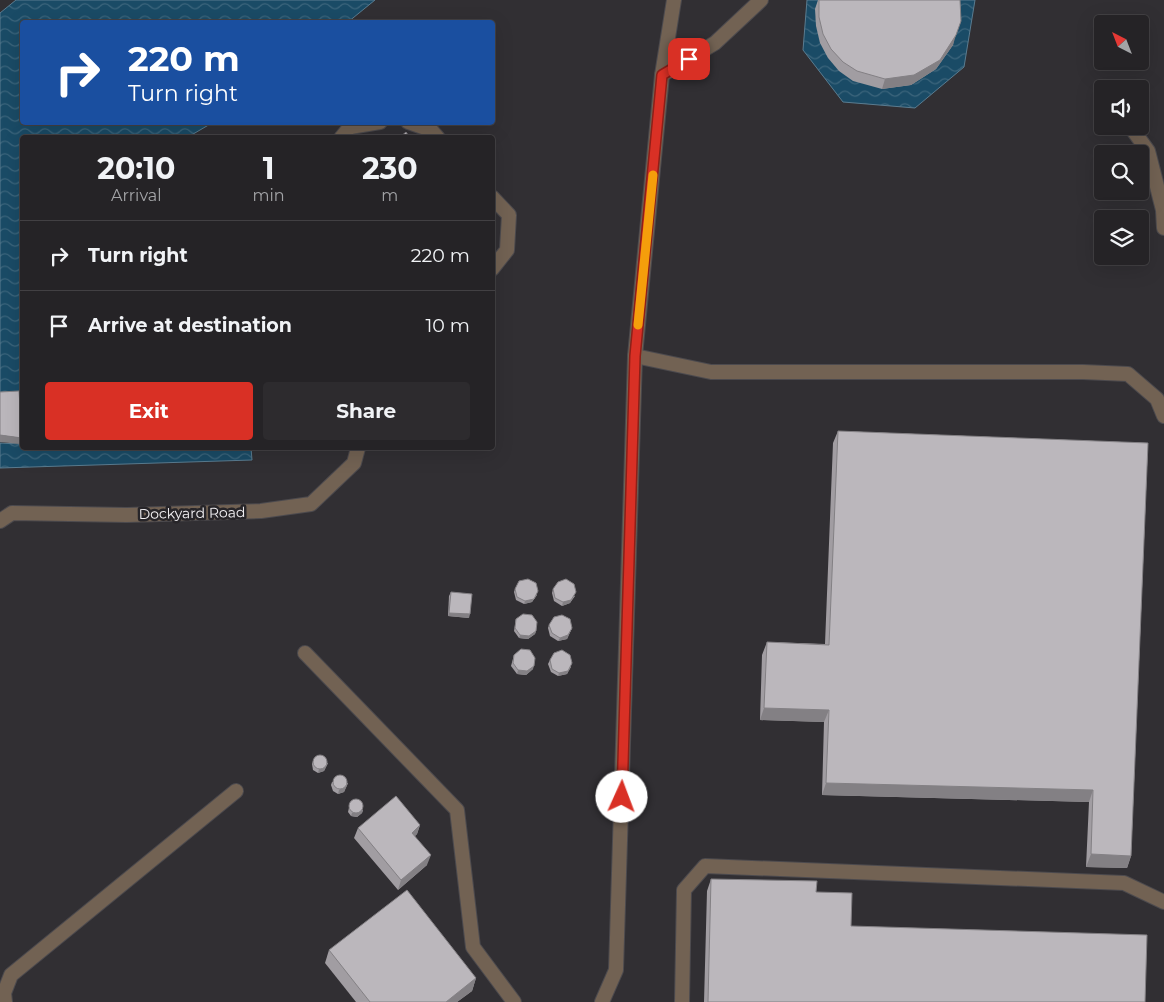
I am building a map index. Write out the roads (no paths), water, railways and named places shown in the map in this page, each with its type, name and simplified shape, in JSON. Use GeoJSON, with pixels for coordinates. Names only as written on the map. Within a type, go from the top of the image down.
{"type":"FeatureCollection","features":[{"type":"Feature","properties":{"kind":"lane"},"geometry":{"type":"LineString","coordinates":[[602,1002],[616,970],[635,356],[662,75],[674,0]]}},
{"type":"Feature","properties":{"kind":"lane"},"geometry":{"type":"LineString","coordinates":[[662,75],[715,44],[761,0]]}},
{"type":"Feature","properties":{"kind":"lane"},"geometry":{"type":"LineString","coordinates":[[343,135],[350,127],[362,125]]}},
{"type":"Feature","properties":{"kind":"lane"},"geometry":{"type":"LineString","coordinates":[[417,125],[431,130],[435,135]]}},
{"type":"Feature","properties":{"kind":"lane"},"geometry":{"type":"LineString","coordinates":[[1136,135],[1148,151],[1163,210],[1164,228]]}},
{"type":"Feature","properties":{"kind":"lane"},"geometry":{"type":"LineString","coordinates":[[495,200],[509,215],[507,250],[495,265]]}},
{"type":"Feature","properties":{"kind":"lane"},"geometry":{"type":"LineString","coordinates":[[635,356],[712,372],[1083,372],[1128,374],[1157,399],[1164,416]]}},
{"type":"Feature","properties":{"kind":"lane","name":"Dockyard Road"},"geometry":{"type":"LineString","coordinates":[[0,521],[12,514],[127,515],[261,511],[311,504],[354,462],[357,450]]}},
{"type":"Feature","properties":{"kind":"lane"},"geometry":{"type":"LineString","coordinates":[[305,653],[457,810],[473,948],[514,1002]]}},
{"type":"Feature","properties":{"kind":"lane"},"geometry":{"type":"LineString","coordinates":[[5,1002],[4,992],[11,975],[236,791]]}},
{"type":"Feature","properties":{"kind":"lane"},"geometry":{"type":"LineString","coordinates":[[682,1002],[684,890],[705,866],[1124,883],[1164,902]]}},
{"type":"Feature","properties":{"kind":"water"},"geometry":{"type":"Polygon","coordinates":[[[16,0],[375,0],[350,20],[20,20],[20,125],[209,125],[191,135],[20,135],[20,444],[16,397],[0,398],[0,13],[16,0]]]}},
{"type":"Feature","properties":{"kind":"water"},"geometry":{"type":"Polygon","coordinates":[[[807,0],[975,0],[964,67],[915,108],[843,102],[803,50],[807,0]]]}},
{"type":"Feature","properties":{"kind":"water"},"geometry":{"type":"Polygon","coordinates":[[[0,443],[20,444],[20,450],[251,450],[252,460],[0,468],[0,443]]]}}]}
